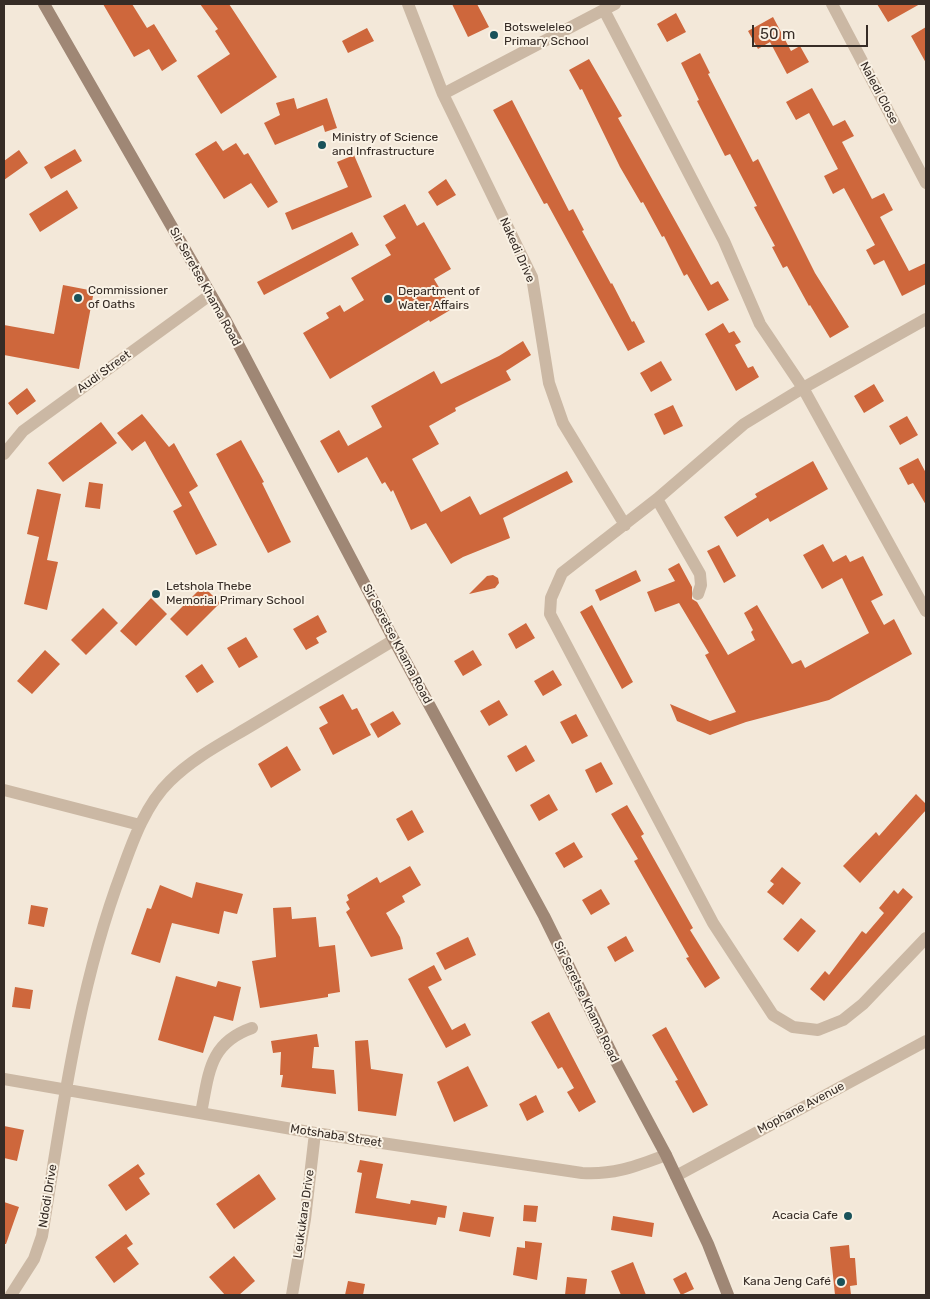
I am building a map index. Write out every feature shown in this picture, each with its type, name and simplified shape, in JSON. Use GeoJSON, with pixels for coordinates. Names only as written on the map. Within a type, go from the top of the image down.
{"type":"FeatureCollection","features":[{"type":"Feature","properties":{"kind":"main road","name":"Sir Seretse Khama Road"},"geometry":{"type":"LineString","coordinates":[[44,4],[210,295],[544,916],[613,1056],[666,1155],[708,1244],[728,1295]]}},
{"type":"Feature","properties":{"kind":"street","name":"Nakedi Drive"},"geometry":{"type":"LineString","coordinates":[[408,4],[443,94],[532,277],[549,383],[563,423],[625,524]]}},
{"type":"Feature","properties":{"kind":"street"},"geometry":{"type":"LineString","coordinates":[[443,94],[615,4]]}},
{"type":"Feature","properties":{"kind":"street","name":"Naledi Close"},"geometry":{"type":"LineString","coordinates":[[832,4],[926,183]]}},
{"type":"Feature","properties":{"kind":"street"},"geometry":{"type":"LineString","coordinates":[[604,10],[724,241],[760,324],[803,388],[926,612]]}},
{"type":"Feature","properties":{"kind":"street","name":"Audi Street"},"geometry":{"type":"LineString","coordinates":[[6,447],[23,431],[210,295]]}},
{"type":"Feature","properties":{"kind":"street"},"geometry":{"type":"LineString","coordinates":[[926,320],[803,388],[744,424],[657,499],[562,573],[551,598],[550,614],[713,923],[773,1016],[793,1028],[818,1030],[843,1020],[863,1004],[926,938]]}},
{"type":"Feature","properties":{"kind":"street"},"geometry":{"type":"LineString","coordinates":[[657,499],[700,574],[701,585],[698,594]]}},
{"type":"Feature","properties":{"kind":"street","name":"Ndodi Drive"},"geometry":{"type":"LineString","coordinates":[[11,1295],[34,1259],[42,1236],[65,1090],[91,963],[112,897],[140,826],[168,783],[179,772],[218,746],[394,640]]}},
{"type":"Feature","properties":{"kind":"street"},"geometry":{"type":"LineString","coordinates":[[4,790],[140,826]]}},
{"type":"Feature","properties":{"kind":"street"},"geometry":{"type":"LineString","coordinates":[[201,1113],[214,1056],[223,1044],[237,1033],[252,1028]]}},
{"type":"Feature","properties":{"kind":"street","name":"Mophane Avenue"},"geometry":{"type":"LineString","coordinates":[[676,1176],[926,1040]]}},
{"type":"Feature","properties":{"kind":"street","name":"Motshaba Street"},"geometry":{"type":"LineString","coordinates":[[4,1079],[315,1133],[582,1174],[605,1174],[625,1170],[666,1155]]}},
{"type":"Feature","properties":{"kind":"street","name":"Leukukara Drive"},"geometry":{"type":"LineString","coordinates":[[292,1295],[305,1219],[315,1133]]}},
{"type":"Feature","properties":{"kind":"building"},"geometry":{"type":"Polygon","coordinates":[[[103,4],[132,4],[147,28],[154,24],[177,61],[162,71],[149,49],[134,57],[103,4]]]}},
{"type":"Feature","properties":{"kind":"building"},"geometry":{"type":"Polygon","coordinates":[[[200,4],[229,4],[277,77],[221,114],[197,76],[230,54],[215,31],[218,29],[200,4]]]}},
{"type":"Feature","properties":{"kind":"building"},"geometry":{"type":"Polygon","coordinates":[[[452,4],[477,4],[489,27],[468,37],[452,4]]]}},
{"type":"Feature","properties":{"kind":"building"},"geometry":{"type":"Polygon","coordinates":[[[877,4],[920,4],[888,22],[877,4]]]}},
{"type":"Feature","properties":{"kind":"building"},"geometry":{"type":"Polygon","coordinates":[[[676,13],[686,32],[667,42],[657,24],[676,13]]]}},
{"type":"Feature","properties":{"kind":"building"},"geometry":{"type":"Polygon","coordinates":[[[773,17],[791,51],[800,46],[809,62],[787,74],[770,42],[758,49],[748,31],[773,17]]]}},
{"type":"Feature","properties":{"kind":"building"},"geometry":{"type":"Polygon","coordinates":[[[926,27],[926,63],[911,36],[926,27]]]}},
{"type":"Feature","properties":{"kind":"building"},"geometry":{"type":"Polygon","coordinates":[[[367,28],[374,41],[348,53],[342,41],[367,28]]]}},
{"type":"Feature","properties":{"kind":"building"},"geometry":{"type":"Polygon","coordinates":[[[700,53],[710,73],[708,74],[753,162],[758,159],[815,273],[849,327],[830,338],[809,306],[787,266],[783,268],[772,247],[775,246],[754,207],[757,206],[730,154],[725,156],[697,101],[699,100],[681,63],[700,53]]]}},
{"type":"Feature","properties":{"kind":"building"},"geometry":{"type":"Polygon","coordinates":[[[589,59],[622,116],[618,118],[711,285],[718,281],[729,300],[708,311],[687,274],[684,276],[664,236],[662,237],[643,202],[641,203],[620,167],[582,89],[580,90],[569,70],[589,59]]]}},
{"type":"Feature","properties":{"kind":"building"},"geometry":{"type":"Polygon","coordinates":[[[812,88],[833,126],[845,120],[854,136],[842,142],[872,199],[884,193],[893,210],[880,217],[909,271],[926,263],[926,284],[902,296],[884,260],[874,265],[866,250],[875,245],[844,188],[833,194],[824,176],[838,169],[809,113],[796,120],[786,102],[812,88]]]}},
{"type":"Feature","properties":{"kind":"building"},"geometry":{"type":"Polygon","coordinates":[[[294,98],[297,109],[327,98],[337,128],[325,132],[323,125],[275,145],[264,123],[280,115],[276,103],[294,98]]]}},
{"type":"Feature","properties":{"kind":"building"},"geometry":{"type":"Polygon","coordinates":[[[512,100],[569,211],[573,209],[584,230],[582,231],[645,342],[628,351],[547,203],[544,204],[493,110],[512,100]]]}},
{"type":"Feature","properties":{"kind":"building"},"geometry":{"type":"Polygon","coordinates":[[[216,141],[223,151],[236,143],[244,155],[248,153],[278,202],[268,208],[251,183],[224,199],[195,154],[216,141]]]}},
{"type":"Feature","properties":{"kind":"building"},"geometry":{"type":"Polygon","coordinates":[[[75,149],[82,161],[51,179],[44,167],[75,149]]]}},
{"type":"Feature","properties":{"kind":"building"},"geometry":{"type":"Polygon","coordinates":[[[19,150],[28,163],[4,180],[4,161],[19,150]]]}},
{"type":"Feature","properties":{"kind":"building"},"geometry":{"type":"Polygon","coordinates":[[[354,155],[372,197],[292,230],[285,213],[348,187],[337,162],[354,155]]]}},
{"type":"Feature","properties":{"kind":"building"},"geometry":{"type":"Polygon","coordinates":[[[446,179],[456,195],[437,206],[428,192],[446,179]]]}},
{"type":"Feature","properties":{"kind":"building"},"geometry":{"type":"Polygon","coordinates":[[[67,190],[78,208],[40,232],[29,214],[67,190]]]}},
{"type":"Feature","properties":{"kind":"building"},"geometry":{"type":"Polygon","coordinates":[[[405,204],[417,226],[424,222],[451,269],[434,279],[452,309],[430,322],[429,320],[330,379],[303,333],[329,318],[326,313],[340,305],[344,312],[364,300],[351,278],[391,255],[385,245],[396,238],[383,216],[405,204]]]}},
{"type":"Feature","properties":{"kind":"building"},"geometry":{"type":"Polygon","coordinates":[[[352,232],[359,245],[264,295],[257,282],[352,232]]]}},
{"type":"Feature","properties":{"kind":"building"},"geometry":{"type":"Polygon","coordinates":[[[63,285],[94,291],[79,369],[4,355],[4,325],[54,334],[63,285]]]}},
{"type":"Feature","properties":{"kind":"building"},"geometry":{"type":"Polygon","coordinates":[[[723,323],[729,333],[734,331],[741,342],[735,345],[748,368],[753,366],[759,377],[736,391],[705,334],[723,323]]]}},
{"type":"Feature","properties":{"kind":"building"},"geometry":{"type":"Polygon","coordinates":[[[523,341],[531,355],[506,371],[511,380],[455,408],[456,411],[429,426],[439,444],[412,459],[441,512],[470,496],[480,515],[567,471],[573,482],[503,518],[510,538],[463,557],[451,564],[426,523],[411,530],[393,490],[391,492],[385,482],[382,484],[367,457],[338,473],[320,441],[339,430],[348,446],[382,427],[371,406],[434,371],[441,384],[499,356],[523,341]]]}},
{"type":"Feature","properties":{"kind":"building"},"geometry":{"type":"Polygon","coordinates":[[[661,361],[672,380],[651,392],[640,373],[661,361]]]}},
{"type":"Feature","properties":{"kind":"building"},"geometry":{"type":"Polygon","coordinates":[[[874,384],[884,401],[864,413],[854,396],[874,384]]]}},
{"type":"Feature","properties":{"kind":"building"},"geometry":{"type":"Polygon","coordinates":[[[27,388],[36,401],[17,415],[8,403],[27,388]]]}},
{"type":"Feature","properties":{"kind":"building"},"geometry":{"type":"Polygon","coordinates":[[[673,405],[683,426],[664,435],[654,414],[673,405]]]}},
{"type":"Feature","properties":{"kind":"building"},"geometry":{"type":"Polygon","coordinates":[[[142,414],[169,447],[174,443],[198,486],[189,492],[217,545],[196,555],[173,511],[182,506],[145,441],[132,451],[117,433],[142,414]]]}},
{"type":"Feature","properties":{"kind":"building"},"geometry":{"type":"Polygon","coordinates":[[[907,416],[918,435],[900,445],[889,426],[907,416]]]}},
{"type":"Feature","properties":{"kind":"building"},"geometry":{"type":"Polygon","coordinates":[[[101,422],[117,443],[63,482],[48,463],[101,422]]]}},
{"type":"Feature","properties":{"kind":"building"},"geometry":{"type":"Polygon","coordinates":[[[241,440],[264,482],[262,483],[291,542],[268,553],[216,454],[241,440]]]}},
{"type":"Feature","properties":{"kind":"building"},"geometry":{"type":"Polygon","coordinates":[[[918,458],[926,473],[926,505],[913,483],[908,485],[899,468],[918,458]]]}},
{"type":"Feature","properties":{"kind":"building"},"geometry":{"type":"Polygon","coordinates":[[[813,461],[828,489],[770,522],[768,518],[737,537],[724,517],[757,497],[755,494],[813,461]]]}},
{"type":"Feature","properties":{"kind":"building"},"geometry":{"type":"Polygon","coordinates":[[[89,482],[103,484],[100,509],[85,507],[89,482]]]}},
{"type":"Feature","properties":{"kind":"building"},"geometry":{"type":"Polygon","coordinates":[[[37,489],[61,494],[47,560],[58,562],[47,610],[24,604],[39,537],[27,534],[37,489]]]}},
{"type":"Feature","properties":{"kind":"building"},"geometry":{"type":"Polygon","coordinates":[[[823,544],[833,562],[846,555],[850,562],[863,556],[883,595],[871,601],[884,625],[894,619],[912,654],[829,700],[746,722],[710,735],[677,721],[670,704],[710,721],[736,712],[705,655],[709,653],[679,603],[655,612],[647,592],[675,581],[668,569],[679,563],[692,587],[692,599],[697,602],[728,655],[755,640],[751,632],[753,630],[744,613],[757,605],[792,664],[801,660],[805,668],[869,633],[842,578],[822,589],[803,555],[823,544]]]}},
{"type":"Feature","properties":{"kind":"building"},"geometry":{"type":"Polygon","coordinates":[[[719,545],[736,576],[724,583],[707,551],[719,545]]]}},
{"type":"Feature","properties":{"kind":"building"},"geometry":{"type":"Polygon","coordinates":[[[636,570],[641,581],[600,601],[595,590],[636,570]]]}},
{"type":"Feature","properties":{"kind":"building"},"geometry":{"type":"Polygon","coordinates":[[[493,575],[498,578],[499,583],[495,588],[469,594],[487,576],[493,575]]]}},
{"type":"Feature","properties":{"kind":"building"},"geometry":{"type":"Polygon","coordinates":[[[203,586],[220,603],[187,636],[170,619],[203,586]]]}},
{"type":"Feature","properties":{"kind":"building"},"geometry":{"type":"Polygon","coordinates":[[[151,598],[167,614],[136,646],[120,631],[151,598]]]}},
{"type":"Feature","properties":{"kind":"building"},"geometry":{"type":"Polygon","coordinates":[[[592,605],[633,682],[622,689],[580,612],[592,605]]]}},
{"type":"Feature","properties":{"kind":"building"},"geometry":{"type":"Polygon","coordinates":[[[103,608],[118,623],[86,655],[71,640],[103,608]]]}},
{"type":"Feature","properties":{"kind":"building"},"geometry":{"type":"Polygon","coordinates":[[[318,615],[327,632],[316,638],[319,643],[306,650],[293,629],[318,615]]]}},
{"type":"Feature","properties":{"kind":"building"},"geometry":{"type":"Polygon","coordinates":[[[526,623],[535,638],[516,649],[508,634],[526,623]]]}},
{"type":"Feature","properties":{"kind":"building"},"geometry":{"type":"Polygon","coordinates":[[[246,637],[258,657],[239,668],[227,648],[246,637]]]}},
{"type":"Feature","properties":{"kind":"building"},"geometry":{"type":"Polygon","coordinates":[[[45,650],[60,664],[32,694],[17,681],[45,650]]]}},
{"type":"Feature","properties":{"kind":"building"},"geometry":{"type":"Polygon","coordinates":[[[473,650],[482,665],[463,676],[454,661],[473,650]]]}},
{"type":"Feature","properties":{"kind":"building"},"geometry":{"type":"Polygon","coordinates":[[[202,664],[214,682],[197,693],[185,676],[202,664]]]}},
{"type":"Feature","properties":{"kind":"building"},"geometry":{"type":"Polygon","coordinates":[[[553,670],[562,685],[543,696],[534,681],[553,670]]]}},
{"type":"Feature","properties":{"kind":"building"},"geometry":{"type":"Polygon","coordinates":[[[343,694],[352,710],[357,708],[371,735],[333,755],[319,728],[328,723],[319,707],[343,694]]]}},
{"type":"Feature","properties":{"kind":"building"},"geometry":{"type":"Polygon","coordinates":[[[499,700],[508,715],[489,726],[480,711],[499,700]]]}},
{"type":"Feature","properties":{"kind":"building"},"geometry":{"type":"Polygon","coordinates":[[[393,711],[401,724],[378,738],[370,724],[393,711]]]}},
{"type":"Feature","properties":{"kind":"building"},"geometry":{"type":"Polygon","coordinates":[[[576,714],[588,736],[572,744],[560,722],[576,714]]]}},
{"type":"Feature","properties":{"kind":"building"},"geometry":{"type":"Polygon","coordinates":[[[526,745],[535,761],[516,772],[507,756],[526,745]]]}},
{"type":"Feature","properties":{"kind":"building"},"geometry":{"type":"Polygon","coordinates":[[[287,746],[301,770],[271,788],[258,764],[287,746]]]}},
{"type":"Feature","properties":{"kind":"building"},"geometry":{"type":"Polygon","coordinates":[[[601,762],[613,784],[596,793],[585,770],[601,762]]]}},
{"type":"Feature","properties":{"kind":"building"},"geometry":{"type":"Polygon","coordinates":[[[549,794],[558,810],[539,821],[530,805],[549,794]]]}},
{"type":"Feature","properties":{"kind":"building"},"geometry":{"type":"Polygon","coordinates":[[[916,794],[926,804],[926,810],[860,883],[843,866],[876,832],[879,836],[916,794]]]}},
{"type":"Feature","properties":{"kind":"building"},"geometry":{"type":"Polygon","coordinates":[[[627,805],[644,834],[641,836],[693,928],[690,930],[720,978],[705,988],[686,958],[689,957],[634,861],[638,859],[611,814],[627,805]]]}},
{"type":"Feature","properties":{"kind":"building"},"geometry":{"type":"Polygon","coordinates":[[[412,810],[424,832],[408,841],[396,819],[412,810]]]}},
{"type":"Feature","properties":{"kind":"building"},"geometry":{"type":"Polygon","coordinates":[[[574,842],[583,857],[564,868],[555,853],[574,842]]]}},
{"type":"Feature","properties":{"kind":"building"},"geometry":{"type":"Polygon","coordinates":[[[410,866],[421,885],[402,896],[405,902],[386,913],[400,937],[403,949],[371,957],[346,912],[350,909],[346,902],[349,900],[347,895],[377,877],[380,883],[410,866]]]}},
{"type":"Feature","properties":{"kind":"building"},"geometry":{"type":"Polygon","coordinates":[[[782,867],[801,883],[783,905],[767,892],[774,884],[770,881],[782,867]]]}},
{"type":"Feature","properties":{"kind":"building"},"geometry":{"type":"Polygon","coordinates":[[[196,882],[243,894],[237,914],[224,911],[219,934],[172,923],[160,963],[131,954],[147,908],[151,909],[160,885],[192,898],[196,882]]]}},
{"type":"Feature","properties":{"kind":"building"},"geometry":{"type":"Polygon","coordinates":[[[903,888],[913,897],[824,1001],[810,989],[825,971],[829,975],[862,931],[866,934],[884,913],[879,908],[894,890],[898,894],[903,888]]]}},
{"type":"Feature","properties":{"kind":"building"},"geometry":{"type":"Polygon","coordinates":[[[601,889],[610,904],[591,915],[582,900],[601,889]]]}},
{"type":"Feature","properties":{"kind":"building"},"geometry":{"type":"Polygon","coordinates":[[[31,905],[48,908],[44,927],[28,924],[31,905]]]}},
{"type":"Feature","properties":{"kind":"building"},"geometry":{"type":"Polygon","coordinates":[[[291,907],[292,919],[316,917],[319,947],[335,945],[340,992],[328,994],[328,997],[260,1008],[252,961],[276,957],[273,908],[291,907]]]}},
{"type":"Feature","properties":{"kind":"building"},"geometry":{"type":"Polygon","coordinates":[[[801,918],[816,931],[798,952],[783,939],[801,918]]]}},
{"type":"Feature","properties":{"kind":"building"},"geometry":{"type":"Polygon","coordinates":[[[626,936],[634,951],[615,962],[607,947],[626,936]]]}},
{"type":"Feature","properties":{"kind":"building"},"geometry":{"type":"Polygon","coordinates":[[[468,937],[476,955],[445,970],[436,953],[468,937]]]}},
{"type":"Feature","properties":{"kind":"building"},"geometry":{"type":"Polygon","coordinates":[[[434,965],[442,980],[428,987],[452,1030],[465,1023],[471,1035],[446,1048],[408,979],[434,965]]]}},
{"type":"Feature","properties":{"kind":"building"},"geometry":{"type":"Polygon","coordinates":[[[176,976],[216,987],[218,981],[241,987],[233,1021],[214,1016],[203,1053],[158,1040],[176,976]]]}},
{"type":"Feature","properties":{"kind":"building"},"geometry":{"type":"Polygon","coordinates":[[[15,987],[33,990],[30,1009],[12,1007],[15,987]]]}},
{"type":"Feature","properties":{"kind":"building"},"geometry":{"type":"Polygon","coordinates":[[[549,1012],[596,1102],[579,1112],[567,1092],[574,1088],[562,1067],[558,1069],[531,1022],[549,1012]]]}},
{"type":"Feature","properties":{"kind":"building"},"geometry":{"type":"Polygon","coordinates":[[[666,1027],[708,1105],[693,1113],[675,1081],[678,1080],[652,1035],[666,1027]]]}},
{"type":"Feature","properties":{"kind":"building"},"geometry":{"type":"Polygon","coordinates":[[[317,1034],[319,1047],[314,1047],[312,1068],[334,1070],[336,1094],[281,1087],[283,1075],[280,1075],[281,1052],[273,1053],[271,1041],[317,1034]]]}},
{"type":"Feature","properties":{"kind":"building"},"geometry":{"type":"Polygon","coordinates":[[[368,1040],[371,1069],[403,1074],[396,1116],[358,1111],[355,1041],[368,1040]]]}},
{"type":"Feature","properties":{"kind":"building"},"geometry":{"type":"Polygon","coordinates":[[[468,1066],[488,1106],[454,1122],[437,1082],[468,1066]]]}},
{"type":"Feature","properties":{"kind":"building"},"geometry":{"type":"Polygon","coordinates":[[[536,1095],[544,1112],[527,1121],[519,1104],[536,1095]]]}},
{"type":"Feature","properties":{"kind":"building"},"geometry":{"type":"Polygon","coordinates":[[[4,1126],[24,1130],[17,1161],[4,1158],[4,1126]]]}},
{"type":"Feature","properties":{"kind":"building"},"geometry":{"type":"Polygon","coordinates":[[[360,1160],[383,1164],[376,1198],[410,1204],[411,1200],[447,1206],[445,1218],[438,1217],[436,1225],[355,1213],[362,1173],[357,1172],[360,1160]]]}},
{"type":"Feature","properties":{"kind":"building"},"geometry":{"type":"Polygon","coordinates":[[[138,1164],[145,1174],[139,1178],[150,1194],[126,1211],[108,1185],[138,1164]]]}},
{"type":"Feature","properties":{"kind":"building"},"geometry":{"type":"Polygon","coordinates":[[[259,1174],[276,1199],[234,1229],[216,1204],[259,1174]]]}},
{"type":"Feature","properties":{"kind":"building"},"geometry":{"type":"Polygon","coordinates":[[[4,1202],[19,1207],[6,1244],[4,1244],[4,1202]]]}},
{"type":"Feature","properties":{"kind":"building"},"geometry":{"type":"Polygon","coordinates":[[[524,1205],[538,1206],[536,1222],[523,1221],[524,1205]]]}},
{"type":"Feature","properties":{"kind":"building"},"geometry":{"type":"Polygon","coordinates":[[[463,1212],[494,1217],[490,1237],[459,1231],[463,1212]]]}},
{"type":"Feature","properties":{"kind":"building"},"geometry":{"type":"Polygon","coordinates":[[[613,1216],[654,1223],[652,1237],[611,1230],[613,1216]]]}},
{"type":"Feature","properties":{"kind":"building"},"geometry":{"type":"Polygon","coordinates":[[[126,1234],[133,1244],[127,1248],[139,1264],[114,1283],[95,1257],[126,1234]]]}},
{"type":"Feature","properties":{"kind":"building"},"geometry":{"type":"Polygon","coordinates":[[[525,1241],[542,1243],[537,1280],[513,1275],[517,1247],[525,1248],[525,1241]]]}},
{"type":"Feature","properties":{"kind":"building"},"geometry":{"type":"Polygon","coordinates":[[[849,1245],[850,1258],[855,1258],[857,1285],[850,1286],[851,1295],[835,1295],[830,1247],[849,1245]]]}},
{"type":"Feature","properties":{"kind":"building"},"geometry":{"type":"Polygon","coordinates":[[[234,1256],[255,1281],[239,1295],[225,1295],[209,1277],[234,1256]]]}},
{"type":"Feature","properties":{"kind":"building"},"geometry":{"type":"Polygon","coordinates":[[[633,1262],[646,1295],[621,1295],[611,1271],[633,1262]]]}},
{"type":"Feature","properties":{"kind":"building"},"geometry":{"type":"Polygon","coordinates":[[[686,1272],[694,1289],[681,1295],[673,1279],[686,1272]]]}},
{"type":"Feature","properties":{"kind":"building"},"geometry":{"type":"Polygon","coordinates":[[[567,1277],[587,1279],[585,1295],[565,1295],[567,1277]]]}},
{"type":"Feature","properties":{"kind":"building"},"geometry":{"type":"Polygon","coordinates":[[[348,1281],[365,1284],[363,1295],[345,1295],[348,1281]]]}},
{"type":"Feature","properties":{"kind":"place","name":"Botsweleleo Primary School"},"geometry":{"type":"Point","coordinates":[494,35]}},
{"type":"Feature","properties":{"kind":"place","name":"Ministry of Science and Infrastructure"},"geometry":{"type":"Point","coordinates":[322,145]}},
{"type":"Feature","properties":{"kind":"place","name":"Commissioner of Oaths"},"geometry":{"type":"Point","coordinates":[78,298]}},
{"type":"Feature","properties":{"kind":"place","name":"Department of Water Affairs"},"geometry":{"type":"Point","coordinates":[388,299]}},
{"type":"Feature","properties":{"kind":"place","name":"Letshola Thebe Memorial Primary School"},"geometry":{"type":"Point","coordinates":[156,594]}},
{"type":"Feature","properties":{"kind":"place","name":"Acacia Cafe"},"geometry":{"type":"Point","coordinates":[848,1216]}},
{"type":"Feature","properties":{"kind":"place","name":"Kana Jeng Café"},"geometry":{"type":"Point","coordinates":[841,1282]}}]}
